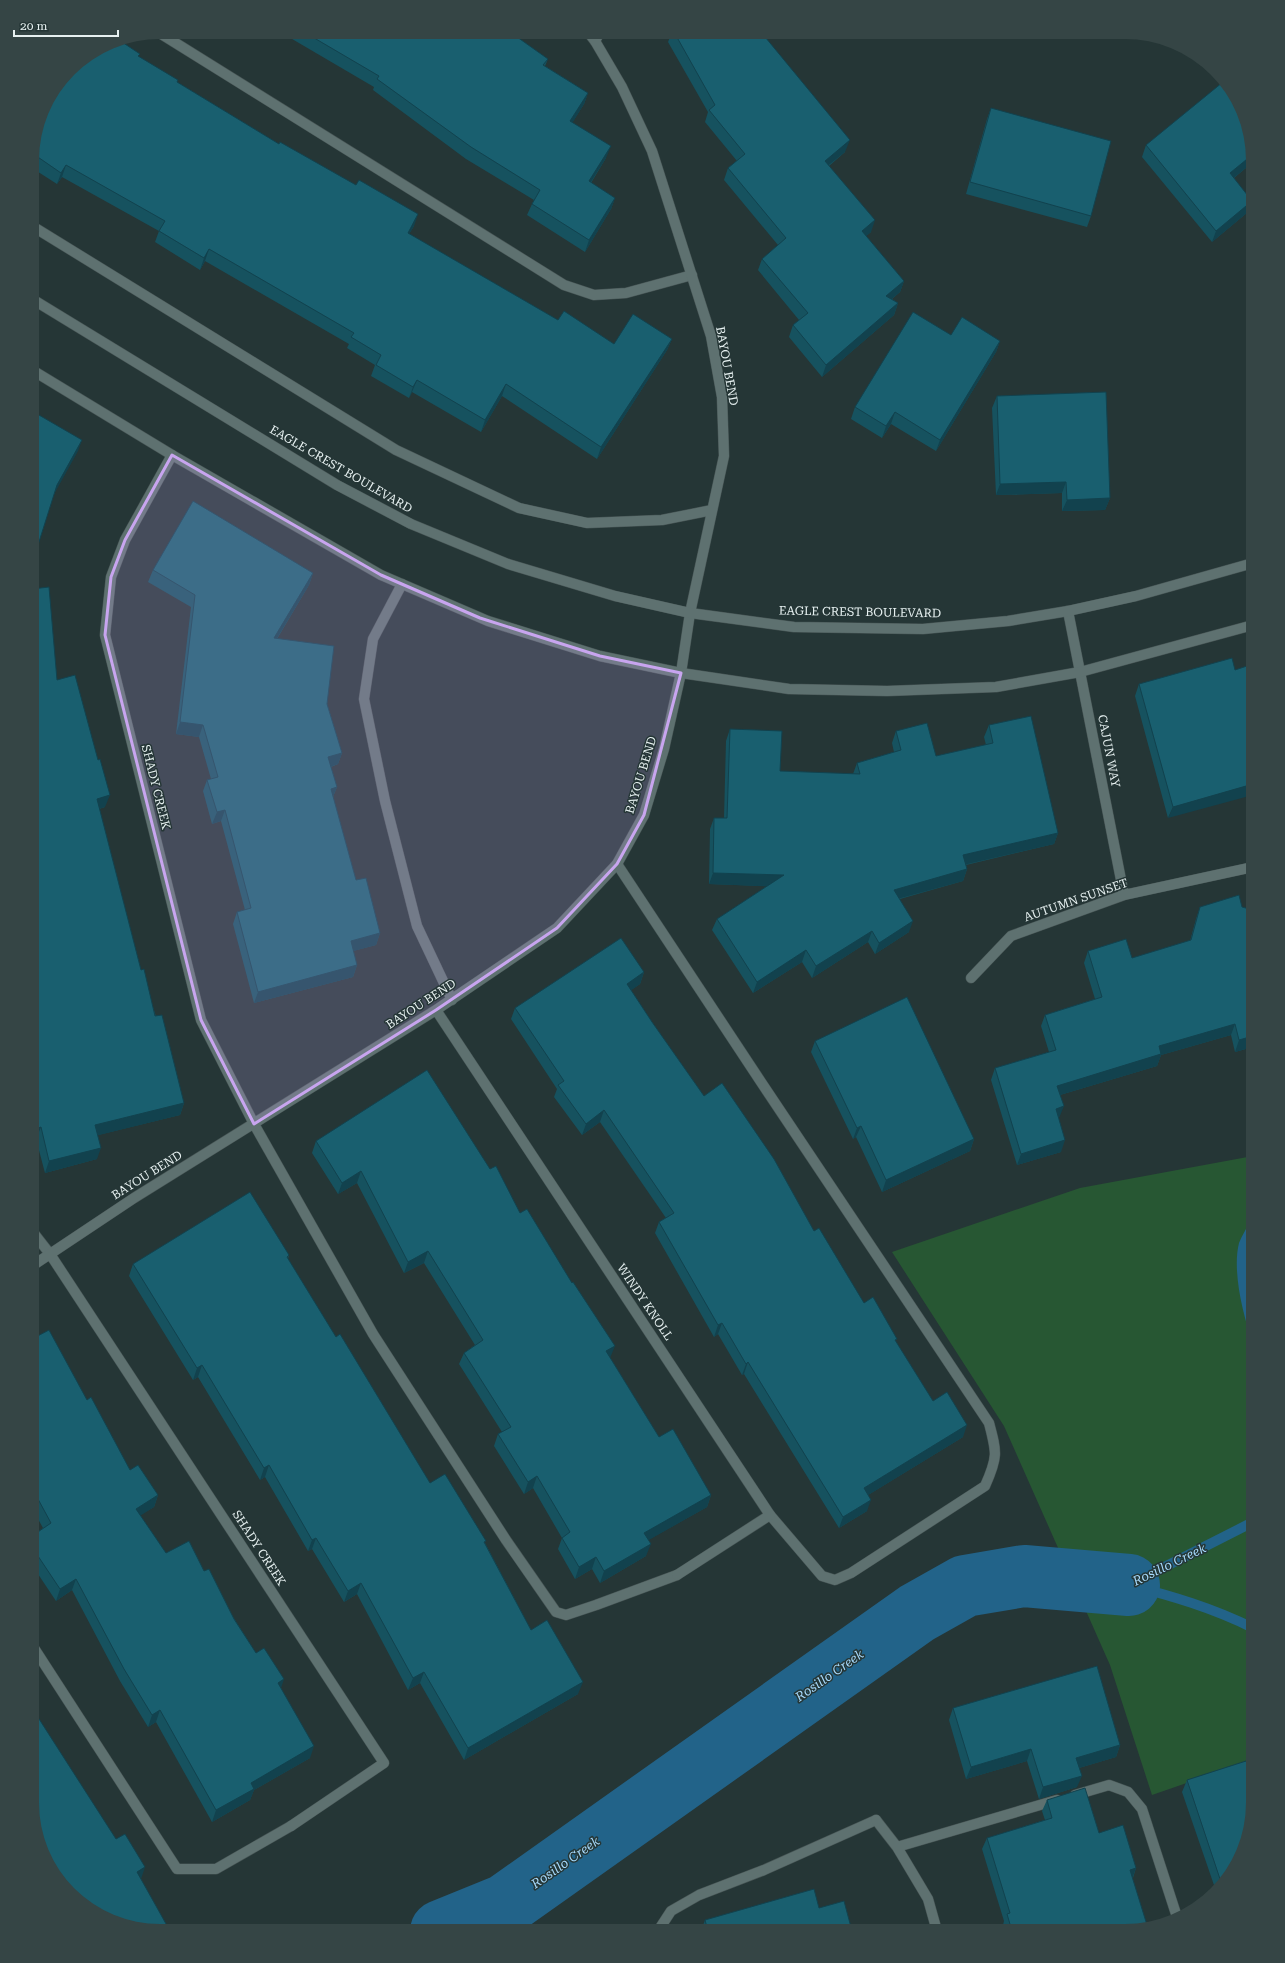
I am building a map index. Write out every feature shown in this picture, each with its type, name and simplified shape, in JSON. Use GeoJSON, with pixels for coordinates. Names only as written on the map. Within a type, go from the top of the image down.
{"type":"FeatureCollection","features":[{"type":"Feature","properties":{"kind":"street"},"geometry":{"type":"LineString","coordinates":[[169,39],[564,285],[594,295],[626,293],[692,275]]}},
{"type":"Feature","properties":{"kind":"street","name":"BAYOU BEND"},"geometry":{"type":"LineString","coordinates":[[39,1261],[134,1198],[452,1000],[557,928],[618,864],[644,814],[664,749],[681,673],[690,612],[724,456],[722,397],[711,336],[652,151],[622,87],[595,41]]}},
{"type":"Feature","properties":{"kind":"street"},"geometry":{"type":"LineString","coordinates":[[39,230],[396,450],[519,508],[587,523],[662,520],[712,510]]}},
{"type":"Feature","properties":{"kind":"street","name":"EAGLE CREST BOULEVARD"},"geometry":{"type":"LineString","coordinates":[[39,303],[337,485],[411,524],[508,564],[615,596],[690,612],[794,627],[923,629],[1008,621],[1068,611],[1136,596],[1246,565]]}},
{"type":"Feature","properties":{"kind":"street"},"geometry":{"type":"LineString","coordinates":[[39,374],[172,455],[381,575],[480,618],[503,626],[600,656],[681,673],[789,689],[887,691],[996,687],[1080,672],[1246,627]]}},
{"type":"Feature","properties":{"kind":"street","name":"SHADY CREEK"},"geometry":{"type":"LineString","coordinates":[[172,455],[125,540],[111,576],[105,635],[201,1020],[254,1124],[373,1334],[506,1540],[556,1612],[566,1615],[677,1575],[770,1515]]}},
{"type":"Feature","properties":{"kind":"street"},"geometry":{"type":"LineString","coordinates":[[402,584],[373,639],[364,698],[385,801],[417,926],[452,1000]]}},
{"type":"Feature","properties":{"kind":"street","name":"CAJUN WAY"},"geometry":{"type":"LineString","coordinates":[[1068,611],[1124,895]]}},
{"type":"Feature","properties":{"kind":"street","name":"WINDY KNOLL"},"geometry":{"type":"LineString","coordinates":[[436,1010],[770,1515],[822,1576],[835,1580],[850,1573],[985,1486],[993,1469],[996,1451],[989,1423],[761,1082],[618,864]]}},
{"type":"Feature","properties":{"kind":"street","name":"AUTUMN SUNSET"},"geometry":{"type":"LineString","coordinates":[[971,978],[1011,936],[1124,895],[1246,869]]}},
{"type":"Feature","properties":{"kind":"street"},"geometry":{"type":"LineString","coordinates":[[39,1240],[50,1254]]}},
{"type":"Feature","properties":{"kind":"street","name":"SHADY CREEK"},"geometry":{"type":"LineString","coordinates":[[39,1656],[177,1869],[216,1869],[291,1826],[384,1763],[50,1254]]}},
{"type":"Feature","properties":{"kind":"street"},"geometry":{"type":"LineString","coordinates":[[897,1847],[1108,1785],[1128,1792],[1142,1809],[1176,1913]]}},
{"type":"Feature","properties":{"kind":"street"},"geometry":{"type":"LineString","coordinates":[[663,1924],[671,1911],[699,1895],[764,1870],[876,1820],[897,1847],[928,1899],[935,1924]]}},
{"type":"Feature","properties":{"kind":"highlighted area"},"geometry":{"type":"Polygon","coordinates":[[[172,455],[381,575],[480,618],[600,656],[681,673],[644,815],[617,864],[557,928],[436,1010],[254,1124],[201,1020],[105,635],[111,577],[125,540],[172,455]]]}},
{"type":"Feature","properties":{"kind":"green space"},"geometry":{"type":"Polygon","coordinates":[[[1246,1157],[1246,1762],[1152,1795],[1110,1665],[1004,1426],[892,1252],[1080,1188],[1246,1157]]]}},
{"type":"Feature","properties":{"kind":"water"},"geometry":{"type":"Polygon","coordinates":[[[1246,1229],[1246,1320],[1242,1307],[1237,1267],[1237,1254],[1246,1229]]]}},
{"type":"Feature","properties":{"kind":"building"},"geometry":{"type":"Polygon","coordinates":[[[316,39],[520,39],[548,59],[543,65],[588,93],[570,121],[611,146],[589,181],[615,198],[589,240],[532,204],[540,190],[471,147],[377,79],[379,76],[316,39]]]}},
{"type":"Feature","properties":{"kind":"building"},"geometry":{"type":"Polygon","coordinates":[[[678,39],[767,39],[850,140],[825,161],[875,220],[862,231],[904,281],[886,296],[898,303],[826,365],[793,325],[808,313],[762,259],[786,238],[728,168],[745,154],[709,110],[715,105],[678,39]]]}},
{"type":"Feature","properties":{"kind":"building"},"geometry":{"type":"Polygon","coordinates":[[[125,44],[140,54],[138,56],[178,80],[177,82],[279,144],[280,142],[356,185],[359,180],[418,214],[408,233],[558,320],[564,311],[614,344],[633,314],[672,339],[601,447],[506,384],[485,420],[417,380],[413,387],[376,365],[381,355],[351,337],[354,333],[209,249],[204,258],[159,231],[165,221],[66,165],[61,173],[39,158],[43,128],[51,106],[74,74],[106,51],[125,44]]]}},
{"type":"Feature","properties":{"kind":"building"},"geometry":{"type":"Polygon","coordinates":[[[1220,85],[1230,99],[1242,128],[1246,160],[1230,173],[1246,193],[1246,206],[1216,231],[1146,145],[1220,85]]]}},
{"type":"Feature","properties":{"kind":"building"},"geometry":{"type":"Polygon","coordinates":[[[991,108],[1111,141],[1091,216],[970,182],[991,108]]]}},
{"type":"Feature","properties":{"kind":"building"},"geometry":{"type":"Polygon","coordinates":[[[913,312],[951,335],[962,317],[1000,341],[940,440],[895,412],[886,426],[855,407],[913,312]]]}},
{"type":"Feature","properties":{"kind":"building"},"geometry":{"type":"Polygon","coordinates":[[[1106,392],[1110,498],[1067,500],[1066,482],[1000,484],[997,396],[1106,392]]]}},
{"type":"Feature","properties":{"kind":"building"},"geometry":{"type":"Polygon","coordinates":[[[39,415],[82,440],[57,485],[39,542],[39,415]]]}},
{"type":"Feature","properties":{"kind":"building"},"geometry":{"type":"Polygon","coordinates":[[[193,501],[313,573],[274,638],[334,646],[327,704],[342,753],[328,757],[337,787],[331,789],[356,880],[366,878],[380,933],[351,941],[357,965],[258,992],[237,912],[251,908],[225,810],[217,812],[207,780],[218,777],[203,725],[180,722],[195,595],[153,570],[193,501]]]}},
{"type":"Feature","properties":{"kind":"building"},"geometry":{"type":"Polygon","coordinates":[[[49,587],[57,680],[75,675],[98,760],[100,759],[110,795],[97,799],[141,970],[144,969],[155,1016],[162,1015],[184,1103],[95,1125],[101,1148],[49,1161],[41,1127],[39,1128],[39,588],[49,587]]]}},
{"type":"Feature","properties":{"kind":"building"},"geometry":{"type":"Polygon","coordinates":[[[1232,658],[1235,670],[1246,666],[1246,786],[1173,807],[1139,684],[1232,658]]]}},
{"type":"Feature","properties":{"kind":"building"},"geometry":{"type":"Polygon","coordinates":[[[1031,716],[1058,833],[963,855],[967,869],[894,890],[913,921],[879,943],[872,931],[816,966],[806,950],[757,982],[717,919],[784,875],[713,873],[714,818],[727,818],[730,729],[782,731],[780,771],[860,774],[857,763],[901,750],[896,731],[927,723],[936,756],[993,743],[989,725],[1031,716]]]}},
{"type":"Feature","properties":{"kind":"building"},"geometry":{"type":"Polygon","coordinates":[[[1239,895],[1242,907],[1246,908],[1246,1038],[1239,1040],[1235,1024],[1159,1046],[1161,1054],[1057,1086],[1064,1106],[1056,1109],[1065,1140],[1021,1154],[995,1068],[1056,1050],[1045,1015],[1102,997],[1088,951],[1126,939],[1132,958],[1191,940],[1200,907],[1239,895]]]}},
{"type":"Feature","properties":{"kind":"building"},"geometry":{"type":"Polygon","coordinates":[[[621,938],[644,972],[627,984],[704,1096],[722,1083],[774,1159],[814,1231],[819,1228],[864,1303],[873,1297],[897,1339],[895,1340],[933,1401],[947,1392],[967,1425],[864,1488],[871,1500],[843,1517],[748,1362],[746,1364],[722,1323],[718,1325],[659,1222],[674,1213],[604,1110],[586,1124],[558,1085],[564,1081],[515,1008],[621,938]]]}},
{"type":"Feature","properties":{"kind":"building"},"geometry":{"type":"Polygon","coordinates":[[[907,997],[974,1139],[886,1180],[861,1126],[857,1128],[815,1041],[907,997]]]}},
{"type":"Feature","properties":{"kind":"building"},"geometry":{"type":"Polygon","coordinates":[[[427,1070],[490,1169],[496,1166],[520,1213],[527,1209],[572,1283],[573,1282],[615,1346],[606,1351],[659,1437],[673,1429],[711,1495],[644,1533],[651,1544],[604,1571],[596,1557],[579,1567],[562,1538],[570,1532],[537,1476],[528,1482],[498,1434],[511,1427],[464,1353],[483,1340],[428,1251],[408,1262],[361,1171],[342,1183],[316,1141],[427,1070]]]}},
{"type":"Feature","properties":{"kind":"building"},"geometry":{"type":"Polygon","coordinates":[[[250,1192],[289,1255],[287,1257],[336,1337],[340,1334],[430,1483],[445,1474],[486,1541],[484,1542],[531,1630],[547,1620],[583,1682],[468,1748],[424,1672],[413,1678],[361,1583],[348,1591],[316,1538],[312,1540],[269,1465],[264,1468],[202,1365],[197,1368],[133,1264],[250,1192]]]}},
{"type":"Feature","properties":{"kind":"building"},"geometry":{"type":"Polygon","coordinates":[[[49,1330],[87,1400],[91,1397],[130,1470],[138,1465],[158,1495],[136,1509],[166,1553],[189,1541],[204,1571],[209,1569],[234,1619],[256,1653],[264,1648],[284,1679],[278,1683],[314,1746],[251,1783],[254,1789],[216,1810],[160,1710],[152,1715],[124,1669],[76,1579],[60,1589],[39,1558],[39,1531],[51,1523],[39,1501],[39,1335],[49,1330]]]}},
{"type":"Feature","properties":{"kind":"building"},"geometry":{"type":"Polygon","coordinates":[[[1097,1666],[1120,1745],[1076,1758],[1082,1776],[1043,1787],[1031,1749],[971,1767],[953,1708],[1097,1666]]]}},
{"type":"Feature","properties":{"kind":"building"},"geometry":{"type":"Polygon","coordinates":[[[39,1719],[116,1839],[125,1834],[145,1867],[137,1872],[166,1924],[136,1922],[106,1912],[74,1889],[55,1864],[43,1835],[40,1819],[39,1719]]]}},
{"type":"Feature","properties":{"kind":"building"},"geometry":{"type":"Polygon","coordinates":[[[1246,1761],[1246,1803],[1242,1835],[1230,1864],[1220,1878],[1187,1780],[1246,1761]]]}},
{"type":"Feature","properties":{"kind":"building"},"geometry":{"type":"Polygon","coordinates":[[[1085,1788],[1099,1833],[1123,1825],[1136,1868],[1130,1870],[1146,1922],[1125,1924],[1010,1924],[1007,1914],[1010,1913],[987,1838],[1052,1818],[1047,1800],[1085,1788]]]}},
{"type":"Feature","properties":{"kind":"building"},"geometry":{"type":"Polygon","coordinates":[[[814,1889],[819,1908],[844,1901],[850,1924],[706,1924],[705,1920],[814,1889]]]}},
{"type":"Feature","properties":{"kind":"waterway","name":"Rosillo Creek"},"geometry":{"type":"LineString","coordinates":[[1129,1585],[1246,1526]]}},
{"type":"Feature","properties":{"kind":"waterway","name":"Rosillo Creek"},"geometry":{"type":"LineString","coordinates":[[458,1924],[505,1905],[917,1613],[965,1586],[1024,1576],[1129,1585]]}},
{"type":"Feature","properties":{"kind":"waterway"},"geometry":{"type":"LineString","coordinates":[[1129,1585],[1192,1603],[1223,1614],[1246,1625]]}}]}
